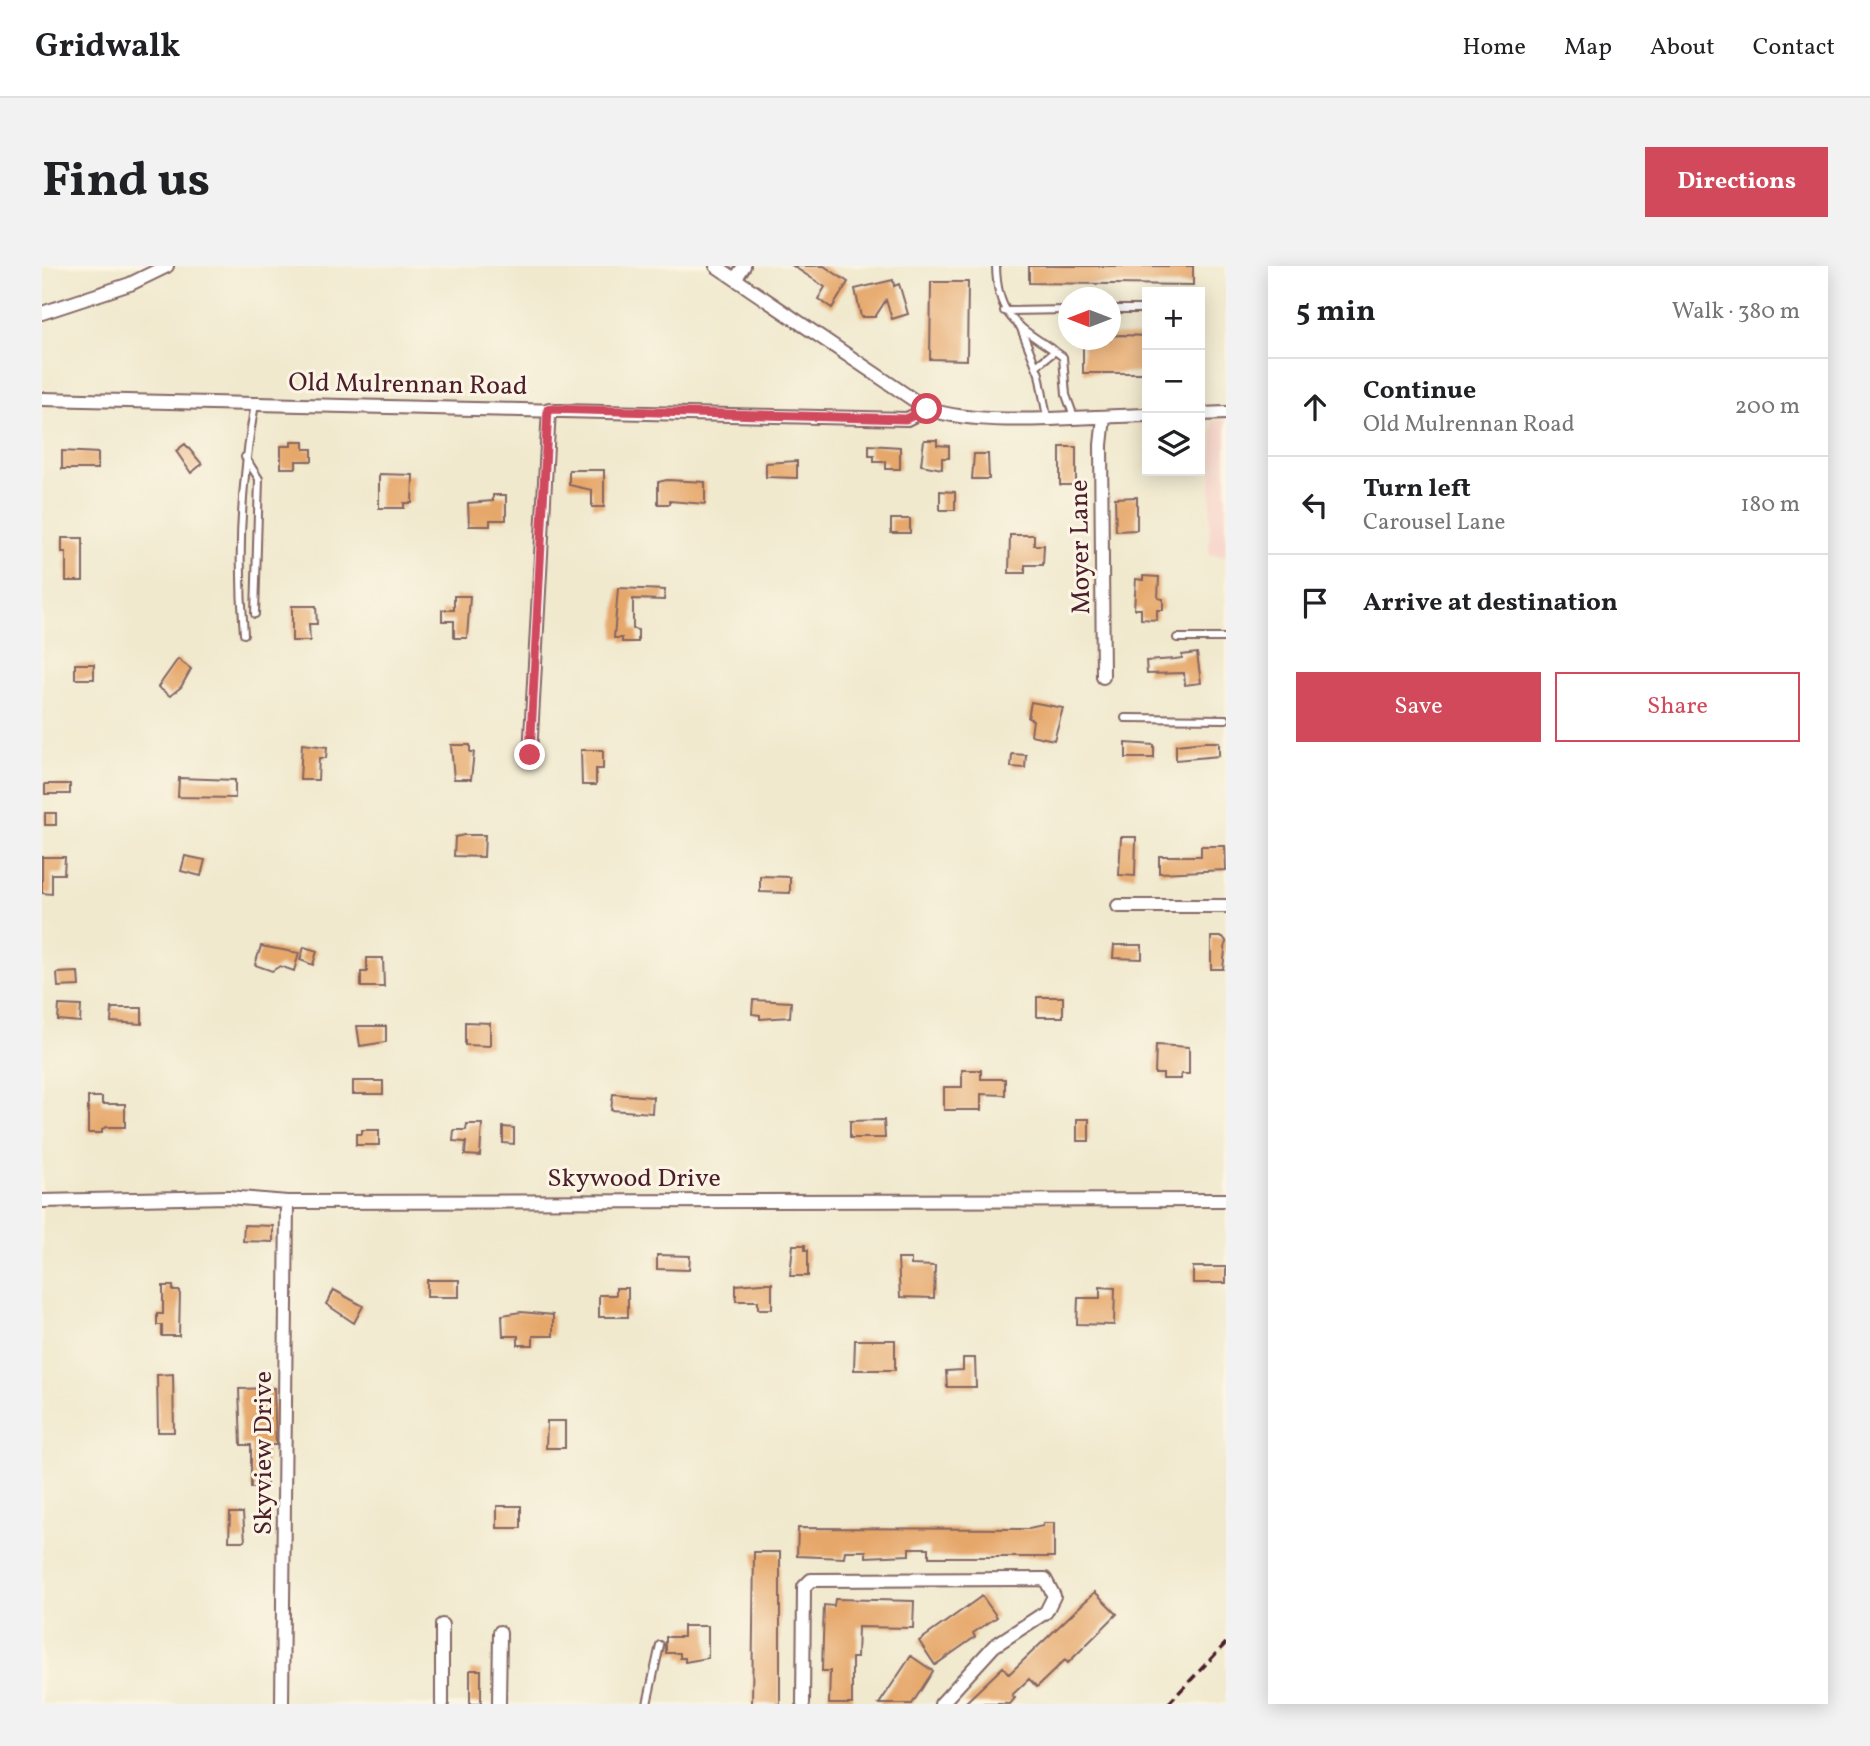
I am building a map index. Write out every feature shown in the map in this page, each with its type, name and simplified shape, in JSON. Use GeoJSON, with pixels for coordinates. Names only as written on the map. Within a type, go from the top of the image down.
{"type":"FeatureCollection","features":[{"type":"Feature","properties":{"kind":"street"},"geometry":{"type":"LineString","coordinates":[[42,313],[130,284],[167,266]]}},
{"type":"Feature","properties":{"kind":"street"},"geometry":{"type":"LineString","coordinates":[[716,266],[927,409]]}},
{"type":"Feature","properties":{"kind":"street"},"geometry":{"type":"LineString","coordinates":[[736,278],[744,266]]}},
{"type":"Feature","properties":{"kind":"street","name":"Old Mulrennan Road"},"geometry":{"type":"LineString","coordinates":[[42,399],[906,419],[927,409],[958,417],[1142,415]]}},
{"type":"Feature","properties":{"kind":"street"},"geometry":{"type":"LineString","coordinates":[[530,755],[548,409]]}},
{"type":"Feature","properties":{"kind":"street"},"geometry":{"type":"LineString","coordinates":[[1205,414],[1226,413]]}},
{"type":"Feature","properties":{"kind":"street","name":"Moyer Lane"},"geometry":{"type":"LineString","coordinates":[[1103,677],[1101,445],[1104,417]]}},
{"type":"Feature","properties":{"kind":"street"},"geometry":{"type":"LineString","coordinates":[[1118,906],[1226,906]]}},
{"type":"Feature","properties":{"kind":"street","name":"Skywood Drive"},"geometry":{"type":"LineString","coordinates":[[42,1201],[228,1197],[287,1202],[1226,1200]]}},
{"type":"Feature","properties":{"kind":"street","name":"Skyview Drive"},"geometry":{"type":"LineString","coordinates":[[282,1704],[287,1202]]}},
{"type":"Feature","properties":{"kind":"street"},"geometry":{"type":"LineString","coordinates":[[803,1704],[804,1587],[811,1580],[1045,1579],[1054,1597],[1046,1612],[994,1646],[941,1704]]}},
{"type":"Feature","properties":{"kind":"street"},"geometry":{"type":"LineString","coordinates":[[442,1625],[442,1704]]}},
{"type":"Feature","properties":{"kind":"street"},"geometry":{"type":"LineString","coordinates":[[499,1704],[500,1632]]}},
{"type":"Feature","properties":{"kind":"lane"},"geometry":{"type":"LineString","coordinates":[[996,266],[996,289],[1003,311],[1063,357],[1066,395],[1074,417]]}},
{"type":"Feature","properties":{"kind":"lane"},"geometry":{"type":"LineString","coordinates":[[1121,309],[1142,309]]}},
{"type":"Feature","properties":{"kind":"lane"},"geometry":{"type":"LineString","coordinates":[[1003,311],[1058,310]]}},
{"type":"Feature","properties":{"kind":"lane"},"geometry":{"type":"LineString","coordinates":[[1019,325],[1036,366],[1047,417]]}},
{"type":"Feature","properties":{"kind":"lane"},"geometry":{"type":"LineString","coordinates":[[1036,366],[1055,351]]}},
{"type":"Feature","properties":{"kind":"lane"},"geometry":{"type":"LineString","coordinates":[[244,634],[240,560],[245,457],[255,402]]}},
{"type":"Feature","properties":{"kind":"lane"},"geometry":{"type":"LineString","coordinates":[[245,457],[259,479],[255,614]]}},
{"type":"Feature","properties":{"kind":"lane"},"geometry":{"type":"LineString","coordinates":[[1177,638],[1226,638]]}},
{"type":"Feature","properties":{"kind":"lane"},"geometry":{"type":"LineString","coordinates":[[1125,718],[1226,719]]}},
{"type":"Feature","properties":{"kind":"lane"},"geometry":{"type":"LineString","coordinates":[[647,1704],[660,1646]]}},
{"type":"Feature","properties":{"kind":"shaded area"},"geometry":{"type":"Polygon","coordinates":[[[1213,420],[1226,420],[1226,555],[1209,555],[1213,420]]]}},
{"type":"Feature","properties":{"kind":"building"},"geometry":{"type":"Polygon","coordinates":[[[793,266],[824,266],[848,282],[832,308],[818,299],[825,287],[793,266]]]}},
{"type":"Feature","properties":{"kind":"building"},"geometry":{"type":"Polygon","coordinates":[[[1029,266],[1193,266],[1193,285],[1029,283],[1029,266]]]}},
{"type":"Feature","properties":{"kind":"building"},"geometry":{"type":"Polygon","coordinates":[[[893,280],[894,286],[899,284],[908,314],[892,319],[886,300],[875,317],[861,317],[855,289],[893,280]]]}},
{"type":"Feature","properties":{"kind":"building"},"geometry":{"type":"Polygon","coordinates":[[[931,282],[968,282],[967,360],[930,359],[931,282]]]}},
{"type":"Feature","properties":{"kind":"building"},"geometry":{"type":"Polygon","coordinates":[[[1121,335],[1142,336],[1142,373],[1083,373],[1083,350],[1121,350],[1121,335]]]}},
{"type":"Feature","properties":{"kind":"building"},"geometry":{"type":"Polygon","coordinates":[[[924,440],[937,440],[937,445],[949,446],[949,458],[942,458],[942,469],[921,465],[924,440]]]}},
{"type":"Feature","properties":{"kind":"building"},"geometry":{"type":"Polygon","coordinates":[[[291,442],[304,442],[304,449],[312,449],[312,461],[296,461],[296,468],[281,468],[281,446],[291,446],[291,442]]]}},
{"type":"Feature","properties":{"kind":"building"},"geometry":{"type":"Polygon","coordinates":[[[185,444],[202,464],[191,473],[176,451],[185,444]]]}},
{"type":"Feature","properties":{"kind":"building"},"geometry":{"type":"Polygon","coordinates":[[[869,445],[900,447],[900,469],[886,469],[886,462],[874,462],[874,456],[869,456],[869,445]]]}},
{"type":"Feature","properties":{"kind":"building"},"geometry":{"type":"Polygon","coordinates":[[[1060,447],[1076,447],[1076,485],[1060,485],[1060,447]]]}},
{"type":"Feature","properties":{"kind":"building"},"geometry":{"type":"Polygon","coordinates":[[[62,451],[98,453],[98,469],[62,469],[62,451]]]}},
{"type":"Feature","properties":{"kind":"building"},"geometry":{"type":"Polygon","coordinates":[[[974,454],[988,454],[989,479],[972,479],[974,454]]]}},
{"type":"Feature","properties":{"kind":"building"},"geometry":{"type":"Polygon","coordinates":[[[797,461],[797,478],[766,477],[766,463],[797,461]]]}},
{"type":"Feature","properties":{"kind":"building"},"geometry":{"type":"Polygon","coordinates":[[[569,470],[604,470],[604,507],[592,507],[592,490],[569,485],[569,470]]]}},
{"type":"Feature","properties":{"kind":"building"},"geometry":{"type":"Polygon","coordinates":[[[379,474],[413,475],[412,503],[404,503],[404,508],[379,508],[379,474]]]}},
{"type":"Feature","properties":{"kind":"building"},"geometry":{"type":"Polygon","coordinates":[[[658,482],[705,482],[705,504],[670,501],[670,504],[658,504],[658,482]]]}},
{"type":"Feature","properties":{"kind":"building"},"geometry":{"type":"Polygon","coordinates":[[[940,491],[955,492],[955,510],[940,510],[940,491]]]}},
{"type":"Feature","properties":{"kind":"building"},"geometry":{"type":"Polygon","coordinates":[[[493,495],[506,495],[506,520],[490,520],[490,526],[469,526],[468,503],[493,501],[493,495]]]}},
{"type":"Feature","properties":{"kind":"building"},"geometry":{"type":"Polygon","coordinates":[[[1137,497],[1137,530],[1116,531],[1115,498],[1137,497]]]}},
{"type":"Feature","properties":{"kind":"building"},"geometry":{"type":"Polygon","coordinates":[[[891,519],[910,519],[910,533],[891,533],[891,519]]]}},
{"type":"Feature","properties":{"kind":"building"},"geometry":{"type":"Polygon","coordinates":[[[1010,535],[1034,535],[1034,545],[1044,545],[1043,565],[1025,565],[1025,573],[1009,573],[1010,535]]]}},
{"type":"Feature","properties":{"kind":"building"},"geometry":{"type":"Polygon","coordinates":[[[62,538],[83,538],[83,581],[66,581],[66,552],[62,552],[62,538]]]}},
{"type":"Feature","properties":{"kind":"building"},"geometry":{"type":"Polygon","coordinates":[[[1143,576],[1159,577],[1158,598],[1163,599],[1163,610],[1157,610],[1157,620],[1141,619],[1141,609],[1134,609],[1136,579],[1143,580],[1143,576]]]}},
{"type":"Feature","properties":{"kind":"building"},"geometry":{"type":"Polygon","coordinates":[[[618,588],[665,590],[664,600],[633,599],[633,629],[638,630],[638,642],[622,642],[622,638],[614,638],[618,588]]]}},
{"type":"Feature","properties":{"kind":"building"},"geometry":{"type":"Polygon","coordinates":[[[454,596],[470,596],[467,638],[454,638],[454,621],[442,621],[442,610],[454,610],[454,596]]]}},
{"type":"Feature","properties":{"kind":"building"},"geometry":{"type":"Polygon","coordinates":[[[292,606],[316,606],[317,624],[309,624],[310,641],[292,641],[292,606]]]}},
{"type":"Feature","properties":{"kind":"building"},"geometry":{"type":"Polygon","coordinates":[[[1197,653],[1201,683],[1185,685],[1184,673],[1147,674],[1146,661],[1182,658],[1182,655],[1197,653]]]}},
{"type":"Feature","properties":{"kind":"building"},"geometry":{"type":"Polygon","coordinates":[[[178,659],[191,669],[181,687],[170,696],[158,687],[178,659]]]}},
{"type":"Feature","properties":{"kind":"building"},"geometry":{"type":"Polygon","coordinates":[[[75,664],[94,664],[94,679],[75,679],[75,664]]]}},
{"type":"Feature","properties":{"kind":"building"},"geometry":{"type":"Polygon","coordinates":[[[1031,702],[1063,708],[1054,740],[1031,735],[1033,720],[1028,718],[1031,702]]]}},
{"type":"Feature","properties":{"kind":"building"},"geometry":{"type":"Polygon","coordinates":[[[1219,742],[1219,756],[1176,760],[1176,745],[1219,742]]]}},
{"type":"Feature","properties":{"kind":"building"},"geometry":{"type":"Polygon","coordinates":[[[1126,743],[1154,745],[1154,758],[1126,758],[1126,743]]]}},
{"type":"Feature","properties":{"kind":"building"},"geometry":{"type":"Polygon","coordinates":[[[302,744],[327,747],[326,758],[319,758],[318,780],[300,780],[302,744]]]}},
{"type":"Feature","properties":{"kind":"building"},"geometry":{"type":"Polygon","coordinates":[[[451,745],[470,745],[470,752],[474,752],[471,779],[454,779],[451,745]]]}},
{"type":"Feature","properties":{"kind":"building"},"geometry":{"type":"Polygon","coordinates":[[[581,750],[603,750],[603,769],[596,769],[596,785],[582,785],[581,750]]]}},
{"type":"Feature","properties":{"kind":"building"},"geometry":{"type":"Polygon","coordinates":[[[1012,754],[1026,755],[1025,768],[1011,767],[1012,754]]]}},
{"type":"Feature","properties":{"kind":"building"},"geometry":{"type":"Polygon","coordinates":[[[179,778],[235,780],[235,798],[178,797],[179,778]]]}},
{"type":"Feature","properties":{"kind":"building"},"geometry":{"type":"Polygon","coordinates":[[[45,784],[70,784],[70,794],[45,794],[45,784]]]}},
{"type":"Feature","properties":{"kind":"building"},"geometry":{"type":"Polygon","coordinates":[[[45,813],[56,813],[56,825],[45,825],[45,813]]]}},
{"type":"Feature","properties":{"kind":"building"},"geometry":{"type":"Polygon","coordinates":[[[485,835],[484,857],[454,856],[455,837],[485,835]]]}},
{"type":"Feature","properties":{"kind":"building"},"geometry":{"type":"Polygon","coordinates":[[[1121,837],[1136,837],[1135,876],[1119,875],[1121,837]]]}},
{"type":"Feature","properties":{"kind":"building"},"geometry":{"type":"Polygon","coordinates":[[[1201,846],[1225,846],[1226,870],[1159,873],[1159,856],[1201,856],[1201,846]]]}},
{"type":"Feature","properties":{"kind":"building"},"geometry":{"type":"Polygon","coordinates":[[[185,856],[205,860],[201,876],[181,871],[185,856]]]}},
{"type":"Feature","properties":{"kind":"building"},"geometry":{"type":"Polygon","coordinates":[[[42,857],[65,857],[64,874],[52,874],[52,894],[42,893],[42,857]]]}},
{"type":"Feature","properties":{"kind":"building"},"geometry":{"type":"Polygon","coordinates":[[[760,876],[790,877],[790,893],[760,892],[760,876]]]}},
{"type":"Feature","properties":{"kind":"building"},"geometry":{"type":"Polygon","coordinates":[[[1211,937],[1223,937],[1226,941],[1223,969],[1211,969],[1211,937]]]}},
{"type":"Feature","properties":{"kind":"building"},"geometry":{"type":"Polygon","coordinates":[[[1114,945],[1142,945],[1142,959],[1113,958],[1114,945]]]}},
{"type":"Feature","properties":{"kind":"building"},"geometry":{"type":"Polygon","coordinates":[[[261,946],[299,953],[294,971],[280,966],[272,971],[255,965],[261,946]]]}},
{"type":"Feature","properties":{"kind":"building"},"geometry":{"type":"Polygon","coordinates":[[[304,947],[317,951],[313,965],[300,960],[304,947]]]}},
{"type":"Feature","properties":{"kind":"building"},"geometry":{"type":"Polygon","coordinates":[[[367,958],[383,958],[384,987],[361,987],[361,972],[367,972],[367,958]]]}},
{"type":"Feature","properties":{"kind":"building"},"geometry":{"type":"Polygon","coordinates":[[[78,972],[79,986],[58,987],[57,973],[78,972]]]}},
{"type":"Feature","properties":{"kind":"building"},"geometry":{"type":"Polygon","coordinates":[[[1037,997],[1063,997],[1063,1017],[1037,1017],[1037,997]]]}},
{"type":"Feature","properties":{"kind":"building"},"geometry":{"type":"Polygon","coordinates":[[[753,1000],[791,1002],[790,1017],[760,1019],[760,1015],[752,1014],[753,1000]]]}},
{"type":"Feature","properties":{"kind":"building"},"geometry":{"type":"Polygon","coordinates":[[[59,1005],[81,1006],[80,1022],[58,1020],[59,1005]]]}},
{"type":"Feature","properties":{"kind":"building"},"geometry":{"type":"Polygon","coordinates":[[[112,1008],[142,1008],[142,1024],[111,1022],[112,1008]]]}},
{"type":"Feature","properties":{"kind":"building"},"geometry":{"type":"Polygon","coordinates":[[[465,1022],[490,1023],[490,1046],[465,1045],[465,1022]]]}},
{"type":"Feature","properties":{"kind":"building"},"geometry":{"type":"Polygon","coordinates":[[[357,1026],[386,1026],[386,1042],[360,1046],[357,1026]]]}},
{"type":"Feature","properties":{"kind":"building"},"geometry":{"type":"Polygon","coordinates":[[[1156,1045],[1189,1047],[1189,1074],[1181,1074],[1181,1079],[1163,1079],[1163,1074],[1155,1074],[1156,1045]]]}},
{"type":"Feature","properties":{"kind":"building"},"geometry":{"type":"Polygon","coordinates":[[[962,1070],[981,1070],[981,1079],[1005,1079],[1005,1095],[981,1094],[981,1110],[944,1110],[944,1087],[962,1087],[962,1070]]]}},
{"type":"Feature","properties":{"kind":"building"},"geometry":{"type":"Polygon","coordinates":[[[353,1081],[383,1081],[383,1094],[353,1094],[353,1081]]]}},
{"type":"Feature","properties":{"kind":"building"},"geometry":{"type":"Polygon","coordinates":[[[613,1094],[653,1097],[652,1113],[611,1110],[613,1094]]]}},
{"type":"Feature","properties":{"kind":"building"},"geometry":{"type":"Polygon","coordinates":[[[88,1097],[102,1097],[102,1104],[125,1104],[125,1127],[106,1127],[102,1129],[102,1133],[88,1133],[88,1097]]]}},
{"type":"Feature","properties":{"kind":"building"},"geometry":{"type":"Polygon","coordinates":[[[1077,1119],[1089,1119],[1089,1141],[1077,1141],[1077,1119]]]}},
{"type":"Feature","properties":{"kind":"building"},"geometry":{"type":"Polygon","coordinates":[[[884,1120],[885,1138],[850,1138],[850,1121],[884,1120]]]}},
{"type":"Feature","properties":{"kind":"building"},"geometry":{"type":"Polygon","coordinates":[[[467,1124],[482,1124],[480,1156],[465,1155],[466,1142],[453,1141],[454,1130],[466,1130],[467,1124]]]}},
{"type":"Feature","properties":{"kind":"building"},"geometry":{"type":"Polygon","coordinates":[[[503,1127],[514,1128],[514,1144],[503,1143],[503,1127]]]}},
{"type":"Feature","properties":{"kind":"building"},"geometry":{"type":"Polygon","coordinates":[[[362,1130],[379,1130],[379,1145],[356,1145],[356,1134],[362,1134],[362,1130]]]}},
{"type":"Feature","properties":{"kind":"building"},"geometry":{"type":"Polygon","coordinates":[[[244,1225],[273,1226],[273,1242],[243,1241],[244,1225]]]}},
{"type":"Feature","properties":{"kind":"building"},"geometry":{"type":"Polygon","coordinates":[[[793,1245],[805,1245],[805,1250],[808,1250],[808,1276],[790,1276],[793,1245]]]}},
{"type":"Feature","properties":{"kind":"building"},"geometry":{"type":"Polygon","coordinates":[[[657,1255],[690,1256],[689,1270],[657,1269],[657,1255]]]}},
{"type":"Feature","properties":{"kind":"building"},"geometry":{"type":"Polygon","coordinates":[[[898,1259],[911,1259],[911,1265],[935,1266],[934,1298],[900,1297],[898,1259]]]}},
{"type":"Feature","properties":{"kind":"building"},"geometry":{"type":"Polygon","coordinates":[[[1193,1267],[1226,1267],[1226,1283],[1193,1283],[1193,1267]]]}},
{"type":"Feature","properties":{"kind":"building"},"geometry":{"type":"Polygon","coordinates":[[[427,1280],[459,1280],[459,1297],[427,1297],[427,1280]]]}},
{"type":"Feature","properties":{"kind":"building"},"geometry":{"type":"Polygon","coordinates":[[[772,1283],[772,1309],[758,1309],[758,1301],[736,1301],[736,1285],[772,1283]]]}},
{"type":"Feature","properties":{"kind":"building"},"geometry":{"type":"Polygon","coordinates":[[[163,1286],[173,1286],[173,1291],[180,1291],[179,1336],[162,1336],[162,1325],[157,1325],[157,1314],[163,1314],[163,1286]]]}},
{"type":"Feature","properties":{"kind":"building"},"geometry":{"type":"Polygon","coordinates":[[[1100,1287],[1115,1288],[1114,1325],[1077,1324],[1078,1298],[1100,1298],[1100,1287]]]}},
{"type":"Feature","properties":{"kind":"building"},"geometry":{"type":"Polygon","coordinates":[[[616,1288],[628,1288],[628,1317],[599,1317],[599,1295],[616,1295],[616,1288]]]}},
{"type":"Feature","properties":{"kind":"building"},"geometry":{"type":"Polygon","coordinates":[[[334,1290],[363,1306],[354,1323],[326,1304],[334,1290]]]}},
{"type":"Feature","properties":{"kind":"building"},"geometry":{"type":"Polygon","coordinates":[[[521,1312],[553,1315],[553,1336],[533,1336],[533,1345],[518,1345],[518,1336],[503,1336],[502,1315],[521,1312]]]}},
{"type":"Feature","properties":{"kind":"building"},"geometry":{"type":"Polygon","coordinates":[[[855,1340],[895,1340],[895,1370],[854,1370],[855,1340]]]}},
{"type":"Feature","properties":{"kind":"building"},"geometry":{"type":"Polygon","coordinates":[[[963,1358],[975,1358],[976,1387],[947,1387],[946,1371],[963,1370],[963,1358]]]}},
{"type":"Feature","properties":{"kind":"building"},"geometry":{"type":"Polygon","coordinates":[[[173,1374],[174,1432],[158,1432],[157,1375],[173,1374]]]}},
{"type":"Feature","properties":{"kind":"building"},"geometry":{"type":"Polygon","coordinates":[[[274,1388],[276,1445],[266,1445],[267,1488],[251,1488],[251,1445],[241,1445],[239,1389],[274,1388]]]}},
{"type":"Feature","properties":{"kind":"building"},"geometry":{"type":"Polygon","coordinates":[[[547,1421],[565,1421],[565,1448],[546,1448],[547,1421]]]}},
{"type":"Feature","properties":{"kind":"building"},"geometry":{"type":"Polygon","coordinates":[[[497,1506],[521,1506],[521,1528],[497,1528],[497,1506]]]}},
{"type":"Feature","properties":{"kind":"building"},"geometry":{"type":"Polygon","coordinates":[[[230,1513],[243,1513],[245,1541],[229,1541],[230,1513]]]}},
{"type":"Feature","properties":{"kind":"building"},"geometry":{"type":"Polygon","coordinates":[[[1043,1523],[1054,1523],[1054,1557],[929,1557],[929,1548],[909,1548],[909,1555],[866,1557],[866,1551],[845,1551],[844,1558],[797,1556],[798,1528],[1029,1529],[1043,1526],[1043,1523]]]}},
{"type":"Feature","properties":{"kind":"building"},"geometry":{"type":"Polygon","coordinates":[[[754,1552],[780,1552],[780,1704],[752,1704],[754,1552]]]}},
{"type":"Feature","properties":{"kind":"building"},"geometry":{"type":"Polygon","coordinates":[[[1095,1592],[1117,1614],[1068,1663],[1065,1660],[1037,1687],[1029,1679],[1012,1695],[1015,1698],[1010,1704],[964,1704],[1003,1667],[1009,1674],[1095,1592]]]}},
{"type":"Feature","properties":{"kind":"building"},"geometry":{"type":"Polygon","coordinates":[[[982,1596],[997,1617],[973,1633],[975,1637],[935,1665],[919,1641],[982,1596]]]}},
{"type":"Feature","properties":{"kind":"building"},"geometry":{"type":"Polygon","coordinates":[[[835,1599],[914,1601],[913,1628],[858,1627],[857,1658],[852,1658],[852,1704],[829,1704],[830,1671],[822,1671],[824,1605],[834,1606],[835,1599]]]}},
{"type":"Feature","properties":{"kind":"building"},"geometry":{"type":"Polygon","coordinates":[[[683,1626],[708,1626],[708,1658],[685,1662],[685,1658],[680,1658],[680,1653],[666,1653],[666,1637],[683,1637],[683,1626]]]}},
{"type":"Feature","properties":{"kind":"building"},"geometry":{"type":"Polygon","coordinates":[[[911,1656],[933,1671],[912,1704],[879,1704],[911,1656]]]}},
{"type":"Feature","properties":{"kind":"building"},"geometry":{"type":"Polygon","coordinates":[[[470,1670],[481,1670],[481,1704],[470,1704],[470,1670]]]}},
{"type":"Feature","properties":{"kind":"railway"},"geometry":{"type":"LineString","coordinates":[[1168,1704],[1226,1643]]}},
{"type":"Feature","properties":{"kind":"route"},"geometry":{"type":"LineString","coordinates":[[530,755],[548,409],[906,419],[927,409]]}}]}
